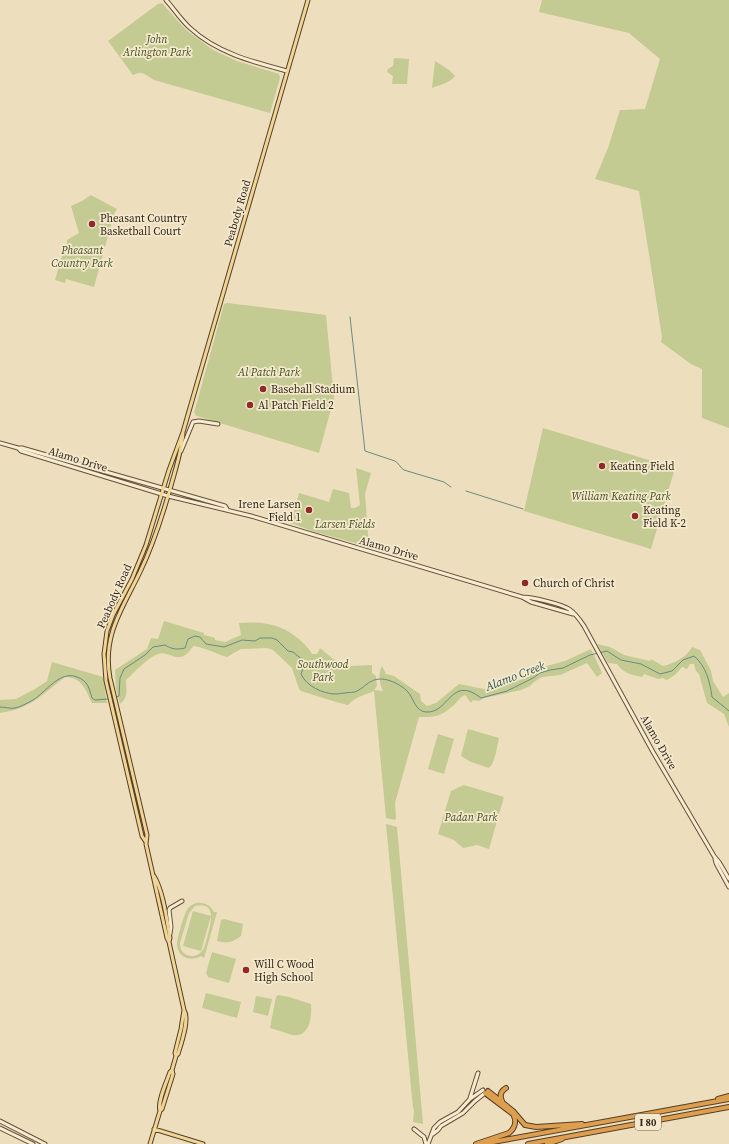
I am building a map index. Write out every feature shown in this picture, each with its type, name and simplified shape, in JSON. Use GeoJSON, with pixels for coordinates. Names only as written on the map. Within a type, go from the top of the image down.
{"type":"FeatureCollection","features":[{"type":"Feature","properties":{"kind":"highway"},"geometry":{"type":"LineString","coordinates":[[502,1102],[500,1096],[506,1088]]}},
{"type":"Feature","properties":{"kind":"highway"},"geometry":{"type":"LineString","coordinates":[[485,1091],[513,1111],[522,1122],[532,1127],[590,1124]]}},
{"type":"Feature","properties":{"kind":"highway"},"geometry":{"type":"LineString","coordinates":[[476,1144],[509,1133],[515,1125],[515,1118],[513,1114],[485,1091]]}},
{"type":"Feature","properties":{"kind":"highway"},"geometry":{"type":"LineString","coordinates":[[711,1102],[729,1096]]}},
{"type":"Feature","properties":{"kind":"highway","name":"I 80"},"geometry":{"type":"LineString","coordinates":[[482,1144],[729,1099]]}},
{"type":"Feature","properties":{"kind":"highway","name":"I 80"},"geometry":{"type":"LineString","coordinates":[[528,1144],[729,1108]]}},
{"type":"Feature","properties":{"kind":"highway"},"geometry":{"type":"LineString","coordinates":[[547,1144],[567,1137]]}},
{"type":"Feature","properties":{"kind":"main road"},"geometry":{"type":"LineString","coordinates":[[166,0],[191,28],[217,47],[241,58],[287,71]]}},
{"type":"Feature","properties":{"kind":"main road","name":"Peabody Road"},"geometry":{"type":"LineString","coordinates":[[146,842],[147,835],[113,690],[108,662],[111,632],[146,560],[170,491],[180,452],[183,432],[308,0]]}},
{"type":"Feature","properties":{"kind":"main road"},"geometry":{"type":"LineString","coordinates":[[180,452],[190,427],[194,422],[199,421],[218,424]]}},
{"type":"Feature","properties":{"kind":"main road","name":"Peabody Road"},"geometry":{"type":"LineString","coordinates":[[150,1144],[173,1074],[172,1070],[184,1034],[186,1014],[158,902],[146,842],[142,836],[109,692],[104,664],[104,647],[107,631],[113,616],[141,557],[179,439],[183,432]]}},
{"type":"Feature","properties":{"kind":"main road","name":"Alamo Drive"},"geometry":{"type":"LineString","coordinates":[[0,443],[225,506],[227,509]]}},
{"type":"Feature","properties":{"kind":"main road","name":"Alamo Drive"},"geometry":{"type":"LineString","coordinates":[[18,448],[21,451],[168,496],[224,510],[227,509],[570,610],[584,626],[653,752],[715,859],[729,887]]}},
{"type":"Feature","properties":{"kind":"main road","name":"Alamo Drive"},"geometry":{"type":"LineString","coordinates":[[522,597],[526,600],[574,615]]}},
{"type":"Feature","properties":{"kind":"main road"},"geometry":{"type":"LineString","coordinates":[[526,600],[553,604]]}},
{"type":"Feature","properties":{"kind":"main road","name":"Alamo Drive"},"geometry":{"type":"LineString","coordinates":[[715,859],[719,862],[729,879]]}},
{"type":"Feature","properties":{"kind":"main road","name":"Peabody Road"},"geometry":{"type":"LineString","coordinates":[[154,876],[158,881],[170,934],[169,942]]}},
{"type":"Feature","properties":{"kind":"main road"},"geometry":{"type":"LineString","coordinates":[[170,934],[170,908],[182,901]]}},
{"type":"Feature","properties":{"kind":"main road"},"geometry":{"type":"LineString","coordinates":[[470,1099],[478,1073]]}},
{"type":"Feature","properties":{"kind":"main road"},"geometry":{"type":"LineString","coordinates":[[433,1134],[434,1128],[440,1122],[458,1112],[470,1099],[485,1091]]}},
{"type":"Feature","properties":{"kind":"main road"},"geometry":{"type":"LineString","coordinates":[[427,1144],[433,1134],[441,1126],[467,1110],[485,1091]]}},
{"type":"Feature","properties":{"kind":"main road"},"geometry":{"type":"LineString","coordinates":[[0,1121],[45,1144]]}},
{"type":"Feature","properties":{"kind":"main road"},"geometry":{"type":"LineString","coordinates":[[0,1128],[33,1144]]}},
{"type":"Feature","properties":{"kind":"main road"},"geometry":{"type":"LineString","coordinates":[[414,1129],[422,1134],[427,1144]]}},
{"type":"Feature","properties":{"kind":"main road"},"geometry":{"type":"LineString","coordinates":[[154,1130],[203,1144]]}},
{"type":"Feature","properties":{"kind":"green space"},"geometry":{"type":"Polygon","coordinates":[[[542,0],[729,0],[729,428],[702,418],[702,369],[691,364],[661,342],[662,337],[639,191],[595,179],[608,148],[620,110],[645,109],[660,59],[629,33],[539,12],[542,0]]]}},
{"type":"Feature","properties":{"kind":"green space","name":"John Arlington Park"},"geometry":{"type":"Polygon","coordinates":[[[162,3],[185,29],[213,50],[237,61],[279,74],[280,78],[270,113],[154,80],[141,73],[133,75],[108,41],[158,4],[162,3]]]}},
{"type":"Feature","properties":{"kind":"green space"},"geometry":{"type":"Polygon","coordinates":[[[394,58],[409,59],[407,84],[392,84],[393,76],[387,72],[388,69],[393,66],[394,58]]]}},
{"type":"Feature","properties":{"kind":"green space"},"geometry":{"type":"Polygon","coordinates":[[[435,61],[455,76],[448,82],[432,88],[435,61]]]}},
{"type":"Feature","properties":{"kind":"green space","name":"Pheasant Country Park"},"geometry":{"type":"Polygon","coordinates":[[[91,195],[117,209],[114,214],[94,287],[66,279],[65,283],[55,280],[67,240],[79,233],[71,206],[91,195]]]}},
{"type":"Feature","properties":{"kind":"green space","name":"Al Patch Park"},"geometry":{"type":"Polygon","coordinates":[[[227,303],[326,315],[334,398],[319,453],[197,416],[194,413],[224,304],[227,303]]]}},
{"type":"Feature","properties":{"kind":"green space","name":"William Keating Park"},"geometry":{"type":"Polygon","coordinates":[[[543,428],[675,468],[651,549],[524,511],[543,428]]]}},
{"type":"Feature","properties":{"kind":"green space","name":"Larsen Fields"},"geometry":{"type":"Polygon","coordinates":[[[356,468],[371,473],[365,494],[369,547],[312,531],[291,523],[299,493],[329,502],[333,489],[349,493],[351,508],[355,508],[360,505],[356,468]]]}},
{"type":"Feature","properties":{"kind":"green space","name":"Southwood Park"},"geometry":{"type":"Polygon","coordinates":[[[164,621],[204,633],[204,635],[215,638],[215,640],[225,642],[241,635],[239,623],[264,623],[279,627],[300,640],[312,654],[317,654],[320,648],[333,659],[350,666],[372,665],[372,673],[376,676],[377,686],[374,690],[383,691],[380,678],[382,666],[386,674],[394,676],[420,694],[421,701],[427,706],[436,703],[459,684],[489,690],[503,683],[523,679],[543,667],[565,661],[591,649],[602,673],[597,677],[587,663],[560,675],[542,677],[530,686],[521,690],[484,698],[479,701],[473,700],[471,703],[465,695],[442,714],[419,717],[395,803],[395,820],[386,818],[374,691],[357,698],[348,705],[336,702],[301,691],[292,668],[273,650],[267,648],[241,649],[227,657],[194,646],[182,657],[175,657],[161,653],[146,661],[126,680],[126,696],[120,704],[116,689],[115,670],[147,649],[151,638],[158,639],[164,621]]]}},
{"type":"Feature","properties":{"kind":"green space"},"geometry":{"type":"Polygon","coordinates":[[[597,644],[610,647],[624,655],[650,661],[651,659],[663,666],[679,660],[690,651],[692,647],[700,650],[711,671],[713,681],[723,697],[729,693],[729,727],[724,714],[707,703],[699,674],[696,671],[694,664],[690,664],[687,669],[682,667],[676,674],[667,680],[663,678],[658,679],[644,674],[642,677],[625,672],[617,664],[608,663],[597,644]]]}},
{"type":"Feature","properties":{"kind":"green space"},"geometry":{"type":"Polygon","coordinates":[[[52,662],[103,677],[107,703],[92,703],[80,682],[65,677],[36,700],[20,708],[0,713],[0,700],[16,699],[47,681],[52,662]]]}},
{"type":"Feature","properties":{"kind":"green space"},"geometry":{"type":"Polygon","coordinates":[[[468,729],[499,738],[494,759],[489,768],[471,762],[461,756],[468,729]]]}},
{"type":"Feature","properties":{"kind":"green space"},"geometry":{"type":"Polygon","coordinates":[[[438,734],[454,739],[444,774],[428,769],[438,734]]]}},
{"type":"Feature","properties":{"kind":"green space","name":"Padan Park"},"geometry":{"type":"Polygon","coordinates":[[[464,785],[504,797],[489,849],[477,845],[463,848],[454,840],[438,834],[451,791],[464,785]]]}},
{"type":"Feature","properties":{"kind":"green space"},"geometry":{"type":"Polygon","coordinates":[[[386,824],[397,827],[423,1124],[413,1122],[414,1110],[386,824]]]}},
{"type":"Feature","properties":{"kind":"green space"},"geometry":{"type":"Polygon","coordinates":[[[195,903],[209,906],[214,912],[217,912],[204,958],[201,956],[189,959],[182,956],[178,949],[177,942],[186,911],[195,903]],[[202,905],[195,906],[189,913],[180,943],[183,952],[189,956],[199,954],[203,950],[206,942],[211,914],[207,907],[202,905]]]}},
{"type":"Feature","properties":{"kind":"green space"},"geometry":{"type":"Polygon","coordinates":[[[193,911],[211,916],[201,951],[183,946],[193,911]]]}},
{"type":"Feature","properties":{"kind":"green space"},"geometry":{"type":"Polygon","coordinates":[[[224,919],[243,924],[241,936],[230,942],[217,941],[221,920],[224,919]]]}},
{"type":"Feature","properties":{"kind":"green space"},"geometry":{"type":"Polygon","coordinates":[[[212,952],[236,959],[229,983],[208,977],[206,973],[212,952]]]}},
{"type":"Feature","properties":{"kind":"green space"},"geometry":{"type":"Polygon","coordinates":[[[206,993],[241,1002],[237,1018],[202,1008],[206,993]]]}},
{"type":"Feature","properties":{"kind":"green space"},"geometry":{"type":"Polygon","coordinates":[[[278,995],[311,1004],[309,1026],[303,1033],[292,1035],[270,1028],[276,997],[278,995]]]}},
{"type":"Feature","properties":{"kind":"green space"},"geometry":{"type":"Polygon","coordinates":[[[256,996],[272,999],[268,1016],[253,1012],[256,996]]]}},
{"type":"Feature","properties":{"kind":"waterway"},"geometry":{"type":"LineString","coordinates":[[350,317],[365,451],[395,461],[404,470],[444,482],[451,487]]}},
{"type":"Feature","properties":{"kind":"waterway"},"geometry":{"type":"LineString","coordinates":[[466,491],[523,509]]}},
{"type":"Feature","properties":{"kind":"waterway","name":"Alamo Creek"},"geometry":{"type":"LineString","coordinates":[[112,698],[119,696],[120,678],[124,669],[145,655],[153,647],[165,645],[174,649],[185,648],[188,639],[195,636],[200,637],[206,644],[224,647],[242,640],[255,641],[260,638],[272,638],[277,640],[288,651],[293,652],[304,661],[301,674],[303,678],[311,686],[321,691],[331,694],[356,692],[374,680],[385,679],[403,687],[408,692],[417,707],[426,712],[434,711],[456,692],[463,690],[471,692],[481,698],[507,691],[540,673],[563,668],[590,655],[607,651],[621,660],[641,664],[660,674],[672,671],[683,660],[694,656],[702,665],[707,675],[712,697],[729,711]]}},
{"type":"Feature","properties":{"kind":"waterway","name":"Alamo Creek"},"geometry":{"type":"LineString","coordinates":[[0,707],[13,708],[24,705],[33,700],[59,679],[71,676],[77,677],[84,681],[89,688],[92,698],[95,700],[108,699]]}},
{"type":"Feature","properties":{"kind":"place","name":"Pheasant Country Basketball Court"},"geometry":{"type":"Point","coordinates":[92,224]}},
{"type":"Feature","properties":{"kind":"place","name":"Baseball Stadium"},"geometry":{"type":"Point","coordinates":[263,389]}},
{"type":"Feature","properties":{"kind":"place","name":"Al Patch Field 2"},"geometry":{"type":"Point","coordinates":[250,405]}},
{"type":"Feature","properties":{"kind":"place","name":"Keating Field"},"geometry":{"type":"Point","coordinates":[602,466]}},
{"type":"Feature","properties":{"kind":"place","name":"Irene Larsen Field 1"},"geometry":{"type":"Point","coordinates":[309,510]}},
{"type":"Feature","properties":{"kind":"place","name":"Keating Field K-2"},"geometry":{"type":"Point","coordinates":[635,516]}},
{"type":"Feature","properties":{"kind":"place","name":"Church of Christ"},"geometry":{"type":"Point","coordinates":[525,583]}},
{"type":"Feature","properties":{"kind":"place","name":"Will C Wood High School"},"geometry":{"type":"Point","coordinates":[246,970]}}]}
